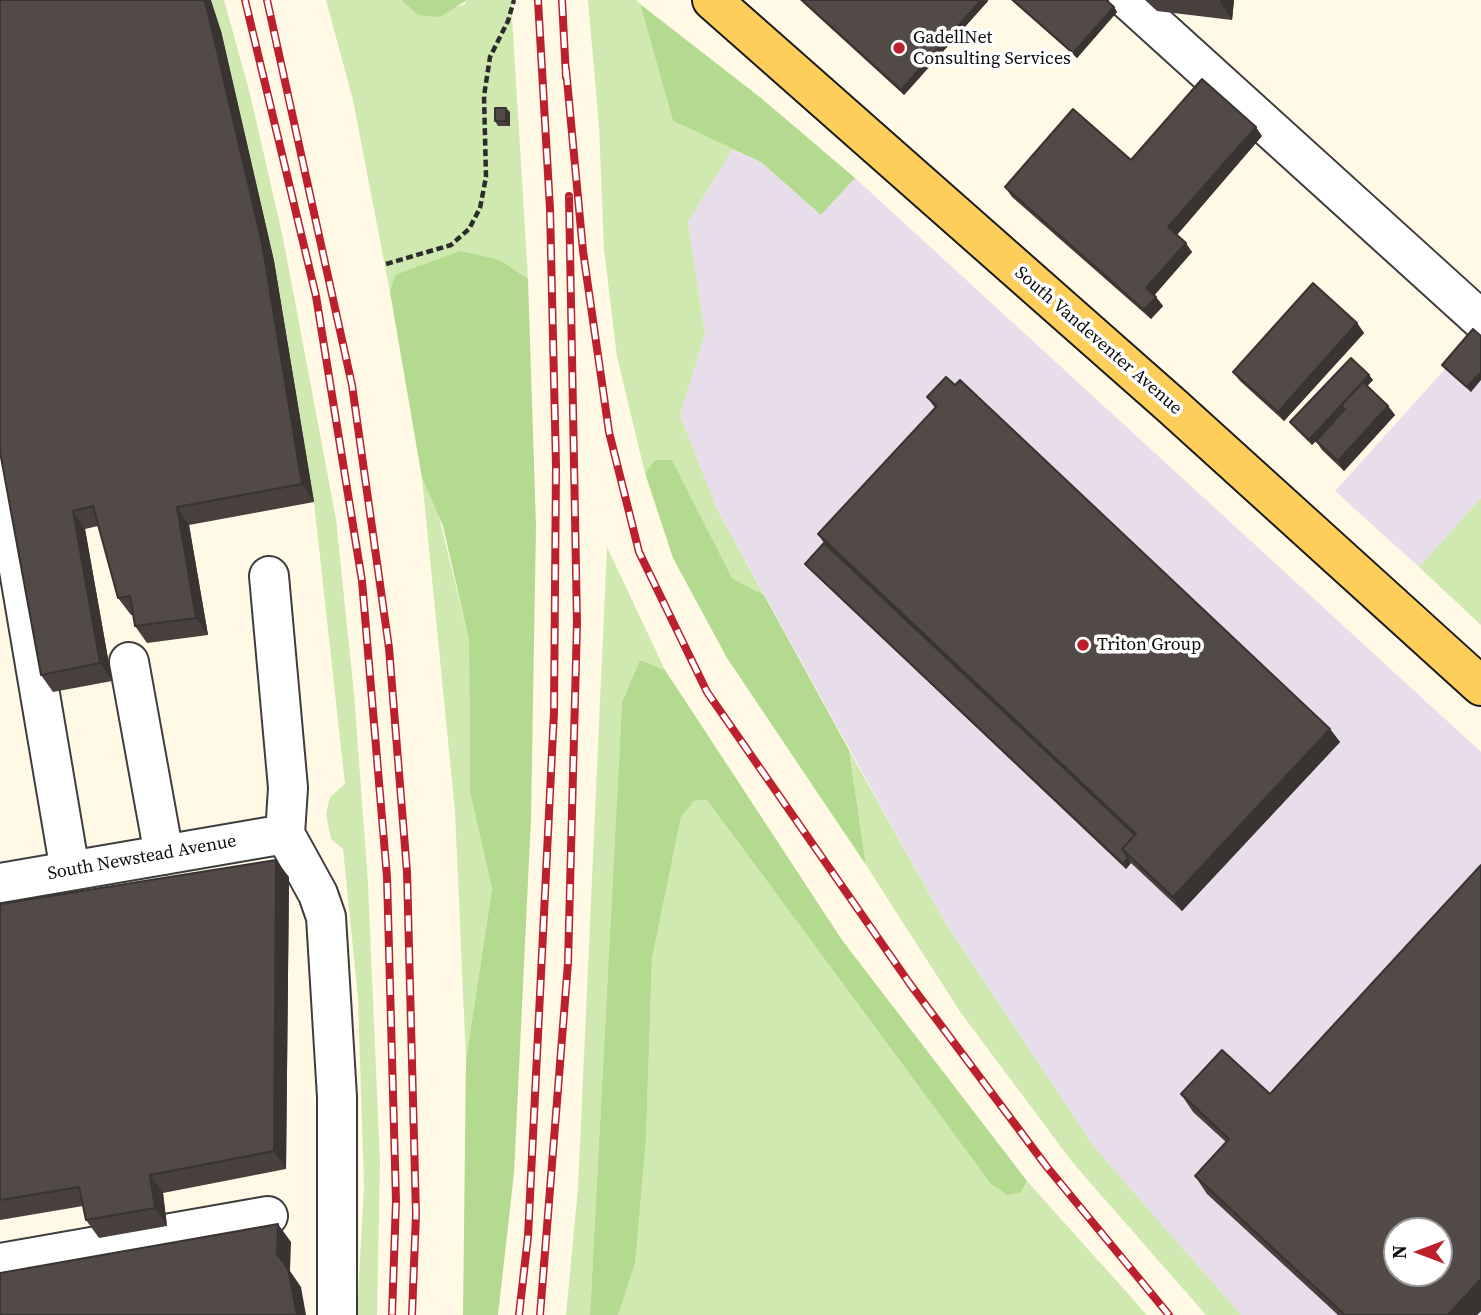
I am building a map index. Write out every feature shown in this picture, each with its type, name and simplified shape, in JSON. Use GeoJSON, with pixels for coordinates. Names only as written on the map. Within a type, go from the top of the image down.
{"type":"FeatureCollection","features":[{"type":"Feature","properties":{"kind":"main road","name":"South Vandeventer Avenue"},"geometry":{"type":"LineString","coordinates":[[712,0],[1171,405],[1481,686]]}},
{"type":"Feature","properties":{"kind":"street"},"geometry":{"type":"LineString","coordinates":[[1128,0],[1481,320]]}},
{"type":"Feature","properties":{"kind":"street"},"geometry":{"type":"LineString","coordinates":[[0,458],[69,871]]}},
{"type":"Feature","properties":{"kind":"street"},"geometry":{"type":"LineString","coordinates":[[270,576],[289,789],[285,834],[318,894],[326,917],[337,1097],[337,1315]]}},
{"type":"Feature","properties":{"kind":"street"},"geometry":{"type":"LineString","coordinates":[[129,663],[164,855]]}},
{"type":"Feature","properties":{"kind":"street","name":"South Newstead Avenue"},"geometry":{"type":"LineString","coordinates":[[0,883],[285,834]]}},
{"type":"Feature","properties":{"kind":"street"},"geometry":{"type":"LineString","coordinates":[[0,1263],[268,1216]]}},
{"type":"Feature","properties":{"kind":"path"},"geometry":{"type":"LineString","coordinates":[[386,264],[451,245],[469,229],[480,208],[486,177],[486,83],[490,57],[509,21],[514,0]]}},
{"type":"Feature","properties":{"kind":"shaded area"},"geometry":{"type":"Polygon","coordinates":[[[733,149],[761,162],[821,215],[855,178],[1481,752],[1481,1315],[1241,1315],[1094,1147],[946,924],[716,507],[680,415],[705,333],[688,222],[733,149]]]}},
{"type":"Feature","properties":{"kind":"shaded area"},"geometry":{"type":"Polygon","coordinates":[[[1445,369],[1481,380],[1481,498],[1419,567],[1335,491],[1445,369]]]}},
{"type":"Feature","properties":{"kind":"green space"},"geometry":{"type":"Polygon","coordinates":[[[211,0],[224,0],[250,94],[283,238],[336,519],[354,694],[368,883],[380,1164],[377,1315],[357,1315],[364,1186],[358,998],[343,849],[331,839],[326,814],[330,797],[345,784],[314,502],[274,261],[211,0]]]}},
{"type":"Feature","properties":{"kind":"green space"},"geometry":{"type":"Polygon","coordinates":[[[326,0],[401,0],[418,15],[464,5],[467,0],[511,0],[528,279],[500,260],[395,275],[390,292],[353,100],[326,0]]]}},
{"type":"Feature","properties":{"kind":"green space"},"geometry":{"type":"Polygon","coordinates":[[[401,0],[467,0],[440,17],[418,15],[401,0]]]}},
{"type":"Feature","properties":{"kind":"green space"},"geometry":{"type":"Polygon","coordinates":[[[588,0],[636,0],[640,4],[673,121],[733,149],[688,222],[705,334],[680,415],[716,507],[764,595],[732,578],[672,461],[655,460],[645,473],[617,357],[604,249],[599,126],[588,0]]]}},
{"type":"Feature","properties":{"kind":"green space"},"geometry":{"type":"Polygon","coordinates":[[[640,4],[761,98],[855,178],[821,215],[761,162],[673,121],[640,4]]]}},
{"type":"Feature","properties":{"kind":"green space"},"geometry":{"type":"Polygon","coordinates":[[[460,251],[500,260],[528,279],[536,526],[531,818],[514,1173],[498,1315],[463,1315],[466,1060],[492,889],[470,792],[469,640],[443,526],[422,478],[390,292],[395,275],[460,251]]]}},
{"type":"Feature","properties":{"kind":"green space"},"geometry":{"type":"Polygon","coordinates":[[[655,460],[672,460],[732,578],[764,595],[849,750],[866,865],[727,658],[673,558],[645,473],[655,460]]]}},
{"type":"Feature","properties":{"kind":"green space"},"geometry":{"type":"Polygon","coordinates":[[[422,478],[439,517],[469,640],[470,792],[492,889],[466,1060],[455,811],[422,478]]]}},
{"type":"Feature","properties":{"kind":"green space"},"geometry":{"type":"Polygon","coordinates":[[[1481,498],[1481,625],[1419,567],[1481,498]]]}},
{"type":"Feature","properties":{"kind":"green space"},"geometry":{"type":"Polygon","coordinates":[[[607,547],[665,670],[640,660],[622,702],[590,1315],[566,1315],[578,1188],[607,547]]]}},
{"type":"Feature","properties":{"kind":"green space"},"geometry":{"type":"Polygon","coordinates":[[[640,660],[665,670],[842,940],[1027,1181],[1021,1192],[1008,1195],[991,1184],[707,800],[694,801],[681,817],[652,959],[646,1138],[635,1263],[618,1315],[590,1315],[622,702],[640,660]]]}},
{"type":"Feature","properties":{"kind":"green space"},"geometry":{"type":"Polygon","coordinates":[[[849,750],[946,924],[1094,1147],[1241,1315],[1206,1315],[1073,1163],[961,1013],[866,865],[849,750]]]}},
{"type":"Feature","properties":{"kind":"green space"},"geometry":{"type":"Polygon","coordinates":[[[707,800],[991,1184],[1021,1192],[1027,1181],[1147,1315],[618,1315],[646,1138],[652,959],[681,817],[694,801],[707,800]]]}},
{"type":"Feature","properties":{"kind":"building"},"geometry":{"type":"Polygon","coordinates":[[[0,0],[204,0],[262,243],[302,484],[177,507],[196,618],[135,626],[130,596],[118,598],[93,506],[73,511],[100,663],[41,675],[0,452],[0,0]]]}},
{"type":"Feature","properties":{"kind":"building","name":"GadellNet Consulting Services"},"geometry":{"type":"Polygon","coordinates":[[[802,0],[981,0],[901,90],[802,0]]]}},
{"type":"Feature","properties":{"kind":"building"},"geometry":{"type":"Polygon","coordinates":[[[1013,0],[1106,0],[1114,7],[1073,53],[1013,0]]]}},
{"type":"Feature","properties":{"kind":"building"},"geometry":{"type":"Polygon","coordinates":[[[1202,79],[1256,127],[1168,227],[1186,243],[1146,288],[1156,297],[1144,310],[1005,187],[1073,109],[1131,160],[1202,79]]]}},
{"type":"Feature","properties":{"kind":"building"},"geometry":{"type":"Polygon","coordinates":[[[495,108],[506,108],[506,121],[495,121],[495,108]]]}},
{"type":"Feature","properties":{"kind":"building"},"geometry":{"type":"Polygon","coordinates":[[[1313,283],[1357,323],[1278,412],[1233,372],[1313,283]]]}},
{"type":"Feature","properties":{"kind":"building"},"geometry":{"type":"Polygon","coordinates":[[[1473,329],[1481,336],[1481,372],[1467,387],[1442,365],[1473,329]]]}},
{"type":"Feature","properties":{"kind":"building"},"geometry":{"type":"Polygon","coordinates":[[[1351,358],[1369,375],[1309,440],[1290,422],[1351,358]]]}},
{"type":"Feature","properties":{"kind":"building","name":"Triton Group"},"geometry":{"type":"Polygon","coordinates":[[[946,377],[955,385],[960,380],[1330,729],[1173,897],[1122,849],[1136,834],[818,534],[937,406],[927,397],[946,377]]]}},
{"type":"Feature","properties":{"kind":"building"},"geometry":{"type":"Polygon","coordinates":[[[1363,382],[1388,406],[1338,461],[1316,441],[1345,409],[1341,406],[1363,382]]]}},
{"type":"Feature","properties":{"kind":"building"},"geometry":{"type":"Polygon","coordinates":[[[824,543],[1135,835],[1122,849],[1128,858],[1123,864],[805,564],[824,543]]]}},
{"type":"Feature","properties":{"kind":"building"},"geometry":{"type":"Polygon","coordinates":[[[276,860],[274,1151],[150,1175],[155,1208],[86,1220],[79,1187],[0,1200],[0,904],[276,860]]]}},
{"type":"Feature","properties":{"kind":"building"},"geometry":{"type":"Polygon","coordinates":[[[1481,865],[1481,1279],[1448,1315],[1345,1315],[1195,1176],[1229,1139],[1181,1094],[1222,1050],[1270,1094],[1481,865]]]}},
{"type":"Feature","properties":{"kind":"building"},"geometry":{"type":"Polygon","coordinates":[[[278,1224],[277,1254],[288,1269],[297,1315],[0,1315],[0,1273],[278,1224]]]}},
{"type":"Feature","properties":{"kind":"railway"},"geometry":{"type":"LineString","coordinates":[[245,0],[316,296],[362,581],[387,877],[396,1201],[392,1315]]}},
{"type":"Feature","properties":{"kind":"railway"},"geometry":{"type":"LineString","coordinates":[[267,0],[352,385],[389,648],[407,872],[416,1214],[412,1315]]}},
{"type":"Feature","properties":{"kind":"railway"},"geometry":{"type":"LineString","coordinates":[[519,1315],[528,1236],[554,712],[556,466],[550,209],[538,0]]}},
{"type":"Feature","properties":{"kind":"railway"},"geometry":{"type":"LineString","coordinates":[[562,0],[566,77]]}},
{"type":"Feature","properties":{"kind":"railway"},"geometry":{"type":"LineString","coordinates":[[566,69],[583,251],[609,432],[639,552],[707,692],[910,984],[1047,1167],[1169,1315]]}},
{"type":"Feature","properties":{"kind":"railway"},"geometry":{"type":"LineString","coordinates":[[540,1315],[568,963],[577,623],[569,196]]}},
{"type":"Feature","properties":{"kind":"place","name":"GadellNet Consulting Services"},"geometry":{"type":"Point","coordinates":[899,48]}},
{"type":"Feature","properties":{"kind":"place","name":"Triton Group"},"geometry":{"type":"Point","coordinates":[1083,645]}}]}
